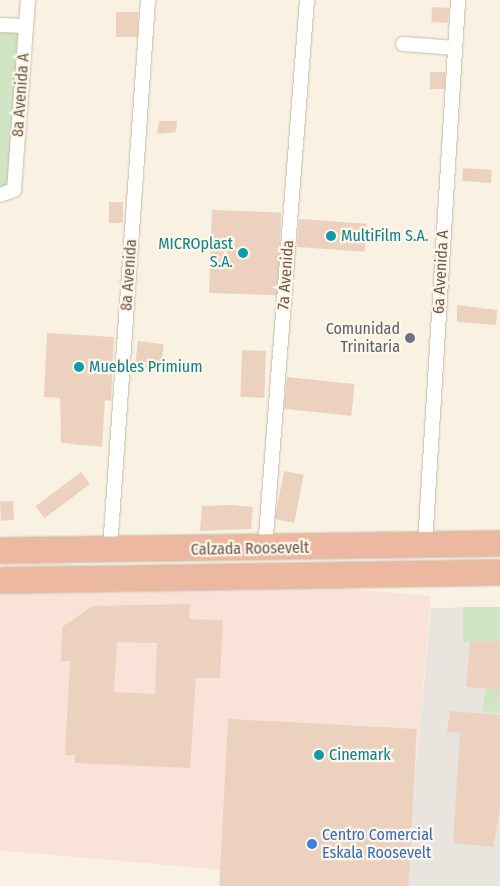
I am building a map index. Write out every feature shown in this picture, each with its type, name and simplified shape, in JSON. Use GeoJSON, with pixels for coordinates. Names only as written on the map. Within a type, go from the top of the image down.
{"type":"FeatureCollection","features":[{"type":"Feature","properties":{"kind":"highway","name":"Calzada Roosevelt"},"geometry":{"type":"LineString","coordinates":[[0,550],[265,549],[500,543]]}},
{"type":"Feature","properties":{"kind":"highway"},"geometry":{"type":"LineString","coordinates":[[0,561],[43,561],[76,550]]}},
{"type":"Feature","properties":{"kind":"highway"},"geometry":{"type":"LineString","coordinates":[[464,572],[500,561]]}},
{"type":"Feature","properties":{"kind":"highway","name":"Calzada Roosevelt"},"geometry":{"type":"LineString","coordinates":[[0,580],[500,572]]}},
{"type":"Feature","properties":{"kind":"street","name":"8a Avenida A"},"geometry":{"type":"LineString","coordinates":[[0,195],[14,190],[28,0]]}},
{"type":"Feature","properties":{"kind":"street","name":"8a Avenida"},"geometry":{"type":"LineString","coordinates":[[110,549],[148,0]]}},
{"type":"Feature","properties":{"kind":"street","name":"7a Avenida"},"geometry":{"type":"LineString","coordinates":[[265,549],[307,0]]}},
{"type":"Feature","properties":{"kind":"street","name":"6a Avenida A"},"geometry":{"type":"LineString","coordinates":[[425,545],[458,0]]}},
{"type":"Feature","properties":{"kind":"street"},"geometry":{"type":"LineString","coordinates":[[0,25],[26,26]]}},
{"type":"Feature","properties":{"kind":"street"},"geometry":{"type":"LineString","coordinates":[[403,44],[455,48]]}},
{"type":"Feature","properties":{"kind":"shaded area"},"geometry":{"type":"Polygon","coordinates":[[[2,558],[431,596],[406,886],[0,850],[0,577],[2,558]]]}},
{"type":"Feature","properties":{"kind":"shaded area"},"geometry":{"type":"Polygon","coordinates":[[[500,607],[500,886],[405,886],[431,608],[500,607]]]}},
{"type":"Feature","properties":{"kind":"green space"},"geometry":{"type":"Polygon","coordinates":[[[0,29],[22,30],[10,189],[0,190],[0,29]]]}},
{"type":"Feature","properties":{"kind":"green space"},"geometry":{"type":"Polygon","coordinates":[[[463,607],[500,607],[500,642],[463,642],[463,607]]]}},
{"type":"Feature","properties":{"kind":"green space"},"geometry":{"type":"Polygon","coordinates":[[[485,689],[500,690],[500,713],[483,711],[485,689]]]}},
{"type":"Feature","properties":{"kind":"building"},"geometry":{"type":"Polygon","coordinates":[[[432,7],[449,8],[448,23],[431,22],[432,7]]]}},
{"type":"Feature","properties":{"kind":"building"},"geometry":{"type":"Polygon","coordinates":[[[116,12],[138,12],[138,37],[116,37],[116,12]]]}},
{"type":"Feature","properties":{"kind":"building"},"geometry":{"type":"Polygon","coordinates":[[[430,72],[445,72],[445,89],[430,89],[430,72]]]}},
{"type":"Feature","properties":{"kind":"building"},"geometry":{"type":"Polygon","coordinates":[[[159,121],[177,121],[176,132],[157,134],[159,121]]]}},
{"type":"Feature","properties":{"kind":"building"},"geometry":{"type":"Polygon","coordinates":[[[463,168],[492,170],[491,183],[462,181],[463,168]]]}},
{"type":"Feature","properties":{"kind":"building"},"geometry":{"type":"Polygon","coordinates":[[[109,202],[123,202],[123,223],[109,223],[109,202]]]}},
{"type":"Feature","properties":{"kind":"building","name":"MICROplast S.A."},"geometry":{"type":"Polygon","coordinates":[[[212,210],[281,212],[278,295],[209,293],[212,210]]]}},
{"type":"Feature","properties":{"kind":"building","name":"MultiFilm S.A."},"geometry":{"type":"Polygon","coordinates":[[[299,219],[367,224],[365,252],[297,247],[299,219]]]}},
{"type":"Feature","properties":{"kind":"building"},"geometry":{"type":"Polygon","coordinates":[[[457,305],[497,310],[496,325],[457,322],[457,305]]]}},
{"type":"Feature","properties":{"kind":"building","name":"Muebles Primium"},"geometry":{"type":"Polygon","coordinates":[[[47,333],[114,337],[111,401],[105,400],[102,447],[61,443],[60,398],[44,397],[47,333]]]}},
{"type":"Feature","properties":{"kind":"building"},"geometry":{"type":"Polygon","coordinates":[[[138,341],[164,344],[161,371],[135,368],[138,341]]]}},
{"type":"Feature","properties":{"kind":"building"},"geometry":{"type":"Polygon","coordinates":[[[242,350],[266,351],[264,398],[240,397],[242,350]]]}},
{"type":"Feature","properties":{"kind":"building"},"geometry":{"type":"Polygon","coordinates":[[[287,377],[355,384],[351,416],[284,409],[287,377]]]}},
{"type":"Feature","properties":{"kind":"building"},"geometry":{"type":"Polygon","coordinates":[[[284,471],[304,475],[294,523],[275,519],[284,471]]]}},
{"type":"Feature","properties":{"kind":"building"},"geometry":{"type":"Polygon","coordinates":[[[81,472],[90,484],[45,518],[35,506],[81,472]]]}},
{"type":"Feature","properties":{"kind":"building"},"geometry":{"type":"Polygon","coordinates":[[[13,501],[14,520],[1,521],[0,502],[13,501]]]}},
{"type":"Feature","properties":{"kind":"building"},"geometry":{"type":"Polygon","coordinates":[[[231,505],[253,507],[251,529],[200,531],[202,506],[231,505]]]}},
{"type":"Feature","properties":{"kind":"building"},"geometry":{"type":"Polygon","coordinates":[[[190,604],[189,619],[223,620],[220,678],[196,678],[190,768],[75,763],[75,755],[65,755],[70,661],[61,661],[62,627],[93,606],[190,604]],[[117,642],[114,692],[155,694],[157,643],[117,642]]]}},
{"type":"Feature","properties":{"kind":"building"},"geometry":{"type":"Polygon","coordinates":[[[470,641],[500,642],[500,690],[466,687],[470,641]]]}},
{"type":"Feature","properties":{"kind":"building"},"geometry":{"type":"Polygon","coordinates":[[[450,711],[500,715],[500,809],[493,847],[453,843],[460,733],[447,732],[450,711]]]}},
{"type":"Feature","properties":{"kind":"building","name":"Centro Comercial Eskala Roosevelt"},"geometry":{"type":"Polygon","coordinates":[[[228,719],[417,729],[409,886],[219,886],[228,719]]]}},
{"type":"Feature","properties":{"kind":"place","name":"MultiFilm S.A."},"geometry":{"type":"Point","coordinates":[331,236]}},
{"type":"Feature","properties":{"kind":"place","name":"MICROplast S.A."},"geometry":{"type":"Point","coordinates":[243,253]}},
{"type":"Feature","properties":{"kind":"place","name":"Comunidad Trinitaria"},"geometry":{"type":"Point","coordinates":[410,338]}},
{"type":"Feature","properties":{"kind":"place","name":"Muebles Primium"},"geometry":{"type":"Point","coordinates":[79,367]}},
{"type":"Feature","properties":{"kind":"place","name":"Cinemark"},"geometry":{"type":"Point","coordinates":[319,755]}},
{"type":"Feature","properties":{"kind":"place","name":"Centro Comercial Eskala Roosevelt"},"geometry":{"type":"Point","coordinates":[312,844]}}]}
